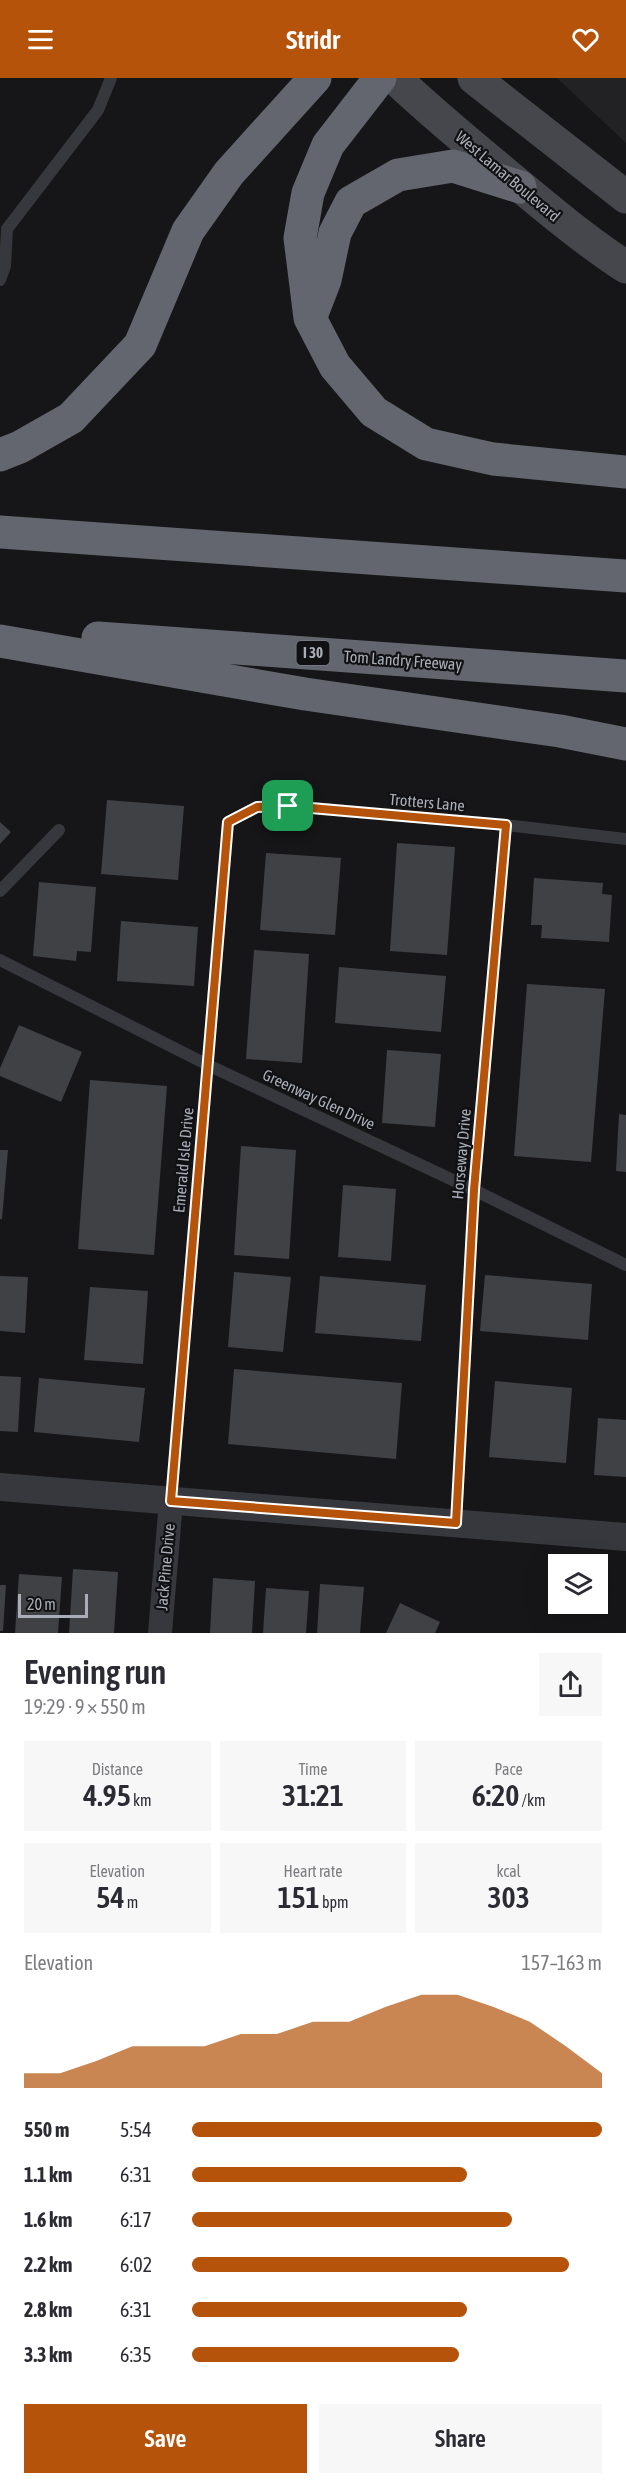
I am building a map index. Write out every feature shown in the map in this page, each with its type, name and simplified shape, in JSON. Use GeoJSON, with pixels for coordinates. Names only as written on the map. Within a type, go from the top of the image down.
{"type":"FeatureCollection","features":[{"type":"Feature","properties":{"kind":"highway"},"geometry":{"type":"LineString","coordinates":[[0,454],[20,447],[71,418],[140,345],[188,231],[229,173],[315,78]]}},
{"type":"Feature","properties":{"kind":"highway"},"geometry":{"type":"LineString","coordinates":[[380,78],[328,145],[308,193],[300,238],[310,318],[335,366],[374,412],[426,444],[493,459],[626,472]]}},
{"type":"Feature","properties":{"kind":"highway"},"geometry":{"type":"LineString","coordinates":[[310,318],[325,280],[335,234],[351,202],[398,175],[453,166],[520,187]]}},
{"type":"Feature","properties":{"kind":"highway"},"geometry":{"type":"LineString","coordinates":[[0,532],[626,576]]}},
{"type":"Feature","properties":{"kind":"highway","name":"Tom Landry Freeway"},"geometry":{"type":"LineString","coordinates":[[0,630],[626,676]]}},
{"type":"Feature","properties":{"kind":"highway"},"geometry":{"type":"LineString","coordinates":[[0,640],[305,694],[560,731],[626,744]]}},
{"type":"Feature","properties":{"kind":"main road","name":"West Lamar Boulevard"},"geometry":{"type":"LineString","coordinates":[[395,78],[520,187],[593,246],[626,267]]}},
{"type":"Feature","properties":{"kind":"main road"},"geometry":{"type":"LineString","coordinates":[[474,78],[626,197]]}},
{"type":"Feature","properties":{"kind":"street"},"geometry":{"type":"LineString","coordinates":[[0,1487],[626,1537]]}},
{"type":"Feature","properties":{"kind":"street","name":"Jack Pine Drive"},"geometry":{"type":"LineString","coordinates":[[160,1633],[171,1501]]}},
{"type":"Feature","properties":{"kind":"lane"},"geometry":{"type":"LineString","coordinates":[[0,280],[5,266],[7,228],[98,110],[111,78]]}},
{"type":"Feature","properties":{"kind":"lane","name":"Trotters Lane"},"geometry":{"type":"LineString","coordinates":[[228,822],[257,807],[288,806],[506,825],[626,839]]}},
{"type":"Feature","properties":{"kind":"lane","name":"Emerald Isle Drive"},"geometry":{"type":"LineString","coordinates":[[171,1501],[228,822]]}},
{"type":"Feature","properties":{"kind":"lane","name":"Horseway Drive"},"geometry":{"type":"LineString","coordinates":[[456,1523],[474,1190],[506,825]]}},
{"type":"Feature","properties":{"kind":"lane"},"geometry":{"type":"LineString","coordinates":[[0,891],[59,830]]}},
{"type":"Feature","properties":{"kind":"lane","name":"Greenway Glen Drive"},"geometry":{"type":"LineString","coordinates":[[0,960],[208,1065],[474,1190],[626,1265]]}},
{"type":"Feature","properties":{"kind":"shaded area"},"geometry":{"type":"Polygon","coordinates":[[[557,78],[626,78],[626,143],[557,78]]]}},
{"type":"Feature","properties":{"kind":"building"},"geometry":{"type":"Polygon","coordinates":[[[107,800],[184,806],[178,880],[101,874],[107,800]]]}},
{"type":"Feature","properties":{"kind":"building"},"geometry":{"type":"Polygon","coordinates":[[[0,822],[11,832],[0,844],[0,822]]]}},
{"type":"Feature","properties":{"kind":"building"},"geometry":{"type":"Polygon","coordinates":[[[397,843],[455,847],[447,955],[390,951],[397,843]]]}},
{"type":"Feature","properties":{"kind":"building"},"geometry":{"type":"Polygon","coordinates":[[[266,853],[341,858],[335,935],[260,930],[266,853]]]}},
{"type":"Feature","properties":{"kind":"building"},"geometry":{"type":"Polygon","coordinates":[[[534,878],[603,883],[602,894],[612,895],[609,942],[541,938],[542,925],[531,925],[534,878]]]}},
{"type":"Feature","properties":{"kind":"building"},"geometry":{"type":"Polygon","coordinates":[[[39,882],[96,887],[91,952],[77,951],[76,961],[33,956],[39,882]]]}},
{"type":"Feature","properties":{"kind":"building"},"geometry":{"type":"Polygon","coordinates":[[[121,921],[198,927],[194,986],[117,981],[121,921]]]}},
{"type":"Feature","properties":{"kind":"building"},"geometry":{"type":"Polygon","coordinates":[[[254,950],[309,954],[302,1063],[246,1059],[254,950]]]}},
{"type":"Feature","properties":{"kind":"building"},"geometry":{"type":"Polygon","coordinates":[[[339,967],[446,976],[441,1032],[335,1023],[339,967]]]}},
{"type":"Feature","properties":{"kind":"building"},"geometry":{"type":"Polygon","coordinates":[[[527,984],[605,989],[591,1162],[514,1156],[527,984]]]}},
{"type":"Feature","properties":{"kind":"building"},"geometry":{"type":"Polygon","coordinates":[[[19,1025],[82,1052],[61,1102],[0,1076],[0,1068],[19,1025]]]}},
{"type":"Feature","properties":{"kind":"building"},"geometry":{"type":"Polygon","coordinates":[[[387,1050],[441,1054],[435,1127],[382,1123],[387,1050]]]}},
{"type":"Feature","properties":{"kind":"building"},"geometry":{"type":"Polygon","coordinates":[[[90,1080],[167,1086],[154,1255],[78,1249],[90,1080]]]}},
{"type":"Feature","properties":{"kind":"building"},"geometry":{"type":"Polygon","coordinates":[[[619,1114],[626,1115],[626,1172],[616,1171],[619,1114]]]}},
{"type":"Feature","properties":{"kind":"building"},"geometry":{"type":"Polygon","coordinates":[[[241,1146],[296,1150],[289,1259],[234,1255],[241,1146]]]}},
{"type":"Feature","properties":{"kind":"building"},"geometry":{"type":"Polygon","coordinates":[[[0,1150],[8,1150],[2,1219],[0,1219],[0,1150]]]}},
{"type":"Feature","properties":{"kind":"building"},"geometry":{"type":"Polygon","coordinates":[[[343,1185],[396,1189],[391,1261],[338,1257],[343,1185]]]}},
{"type":"Feature","properties":{"kind":"building"},"geometry":{"type":"Polygon","coordinates":[[[234,1272],[291,1277],[283,1352],[228,1347],[234,1272]]]}},
{"type":"Feature","properties":{"kind":"building"},"geometry":{"type":"Polygon","coordinates":[[[485,1275],[592,1284],[588,1340],[480,1331],[485,1275]]]}},
{"type":"Feature","properties":{"kind":"building"},"geometry":{"type":"Polygon","coordinates":[[[0,1276],[28,1277],[25,1333],[0,1331],[0,1276]]]}},
{"type":"Feature","properties":{"kind":"building"},"geometry":{"type":"Polygon","coordinates":[[[320,1276],[426,1285],[421,1341],[315,1333],[320,1276]]]}},
{"type":"Feature","properties":{"kind":"building"},"geometry":{"type":"Polygon","coordinates":[[[90,1287],[148,1291],[143,1364],[84,1360],[90,1287]]]}},
{"type":"Feature","properties":{"kind":"building"},"geometry":{"type":"Polygon","coordinates":[[[234,1369],[402,1383],[396,1459],[228,1444],[234,1369]]]}},
{"type":"Feature","properties":{"kind":"building"},"geometry":{"type":"Polygon","coordinates":[[[0,1376],[21,1377],[18,1432],[0,1431],[0,1376]]]}},
{"type":"Feature","properties":{"kind":"building"},"geometry":{"type":"Polygon","coordinates":[[[39,1378],[145,1388],[139,1442],[34,1432],[39,1378]]]}},
{"type":"Feature","properties":{"kind":"building"},"geometry":{"type":"Polygon","coordinates":[[[495,1381],[572,1388],[566,1463],[489,1457],[495,1381]]]}},
{"type":"Feature","properties":{"kind":"building"},"geometry":{"type":"Polygon","coordinates":[[[598,1418],[626,1420],[626,1477],[594,1475],[598,1418]]]}},
{"type":"Feature","properties":{"kind":"building"},"geometry":{"type":"Polygon","coordinates":[[[73,1569],[118,1572],[114,1633],[69,1633],[73,1569]]]}},
{"type":"Feature","properties":{"kind":"building"},"geometry":{"type":"Polygon","coordinates":[[[19,1574],[62,1577],[58,1633],[15,1633],[19,1574]]]}},
{"type":"Feature","properties":{"kind":"building"},"geometry":{"type":"Polygon","coordinates":[[[213,1578],[255,1581],[252,1633],[210,1633],[213,1578]]]}},
{"type":"Feature","properties":{"kind":"building"},"geometry":{"type":"Polygon","coordinates":[[[320,1584],[364,1587],[360,1633],[317,1633],[320,1584]]]}},
{"type":"Feature","properties":{"kind":"building"},"geometry":{"type":"Polygon","coordinates":[[[0,1585],[6,1585],[3,1631],[0,1631],[0,1585]]]}},
{"type":"Feature","properties":{"kind":"building"},"geometry":{"type":"Polygon","coordinates":[[[266,1588],[309,1591],[306,1633],[263,1633],[266,1588]]]}},
{"type":"Feature","properties":{"kind":"building"},"geometry":{"type":"Polygon","coordinates":[[[400,1603],[440,1622],[435,1633],[386,1633],[400,1603]]]}},
{"type":"Feature","properties":{"kind":"route"},"geometry":{"type":"LineString","coordinates":[[288,806],[506,825],[474,1190],[456,1523],[171,1501],[228,822],[257,807],[288,806]]}}]}
